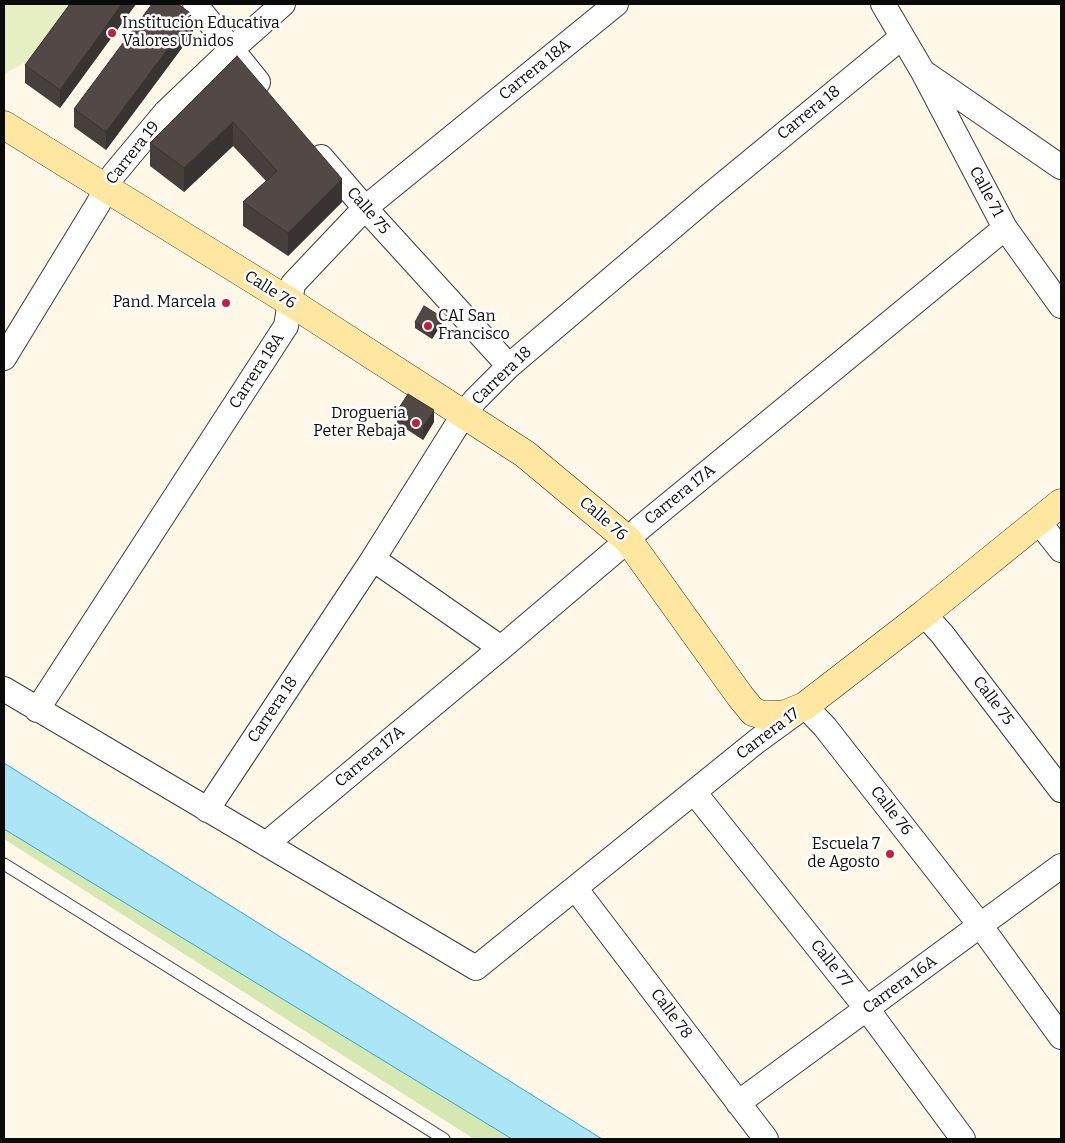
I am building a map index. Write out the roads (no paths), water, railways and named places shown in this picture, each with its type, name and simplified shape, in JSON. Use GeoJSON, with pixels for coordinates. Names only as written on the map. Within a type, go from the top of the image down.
{"type":"FeatureCollection","features":[{"type":"Feature","properties":{"kind":"main road","name":"Calle 76"},"geometry":{"type":"LineString","coordinates":[[4,125],[290,302],[525,454],[628,540],[753,712],[763,715],[786,714],[805,706]]}},
{"type":"Feature","properties":{"kind":"main road","name":"Carrera 17"},"geometry":{"type":"LineString","coordinates":[[805,706],[924,614],[1061,503]]}},
{"type":"Feature","properties":{"kind":"street"},"geometry":{"type":"LineString","coordinates":[[196,4],[269,95]]}},
{"type":"Feature","properties":{"kind":"street","name":"Carrera 19"},"geometry":{"type":"LineString","coordinates":[[4,358],[114,174],[165,113],[231,50],[284,4]]}},
{"type":"Feature","properties":{"kind":"street","name":"Carrera 18A"},"geometry":{"type":"LineString","coordinates":[[37,710],[286,326],[293,284],[365,208],[616,4]]}},
{"type":"Feature","properties":{"kind":"street","name":"Calle 71"},"geometry":{"type":"LineString","coordinates":[[890,6],[902,37],[923,72],[1005,228],[1061,306]]}},
{"type":"Feature","properties":{"kind":"street","name":"Carrera 18"},"geometry":{"type":"LineString","coordinates":[[207,810],[373,559],[464,414],[509,366],[709,196],[902,37]]}},
{"type":"Feature","properties":{"kind":"street","name":"Calle 71"},"geometry":{"type":"LineString","coordinates":[[923,72],[1061,167]]}},
{"type":"Feature","properties":{"kind":"street","name":"Calle 75"},"geometry":{"type":"LineString","coordinates":[[307,140],[365,208],[509,366]]}},
{"type":"Feature","properties":{"kind":"street","name":"Carrera 17A"},"geometry":{"type":"LineString","coordinates":[[266,844],[501,648],[640,528],[1005,228]]}},
{"type":"Feature","properties":{"kind":"street"},"geometry":{"type":"LineString","coordinates":[[1038,522],[1061,550]]}},
{"type":"Feature","properties":{"kind":"street"},"geometry":{"type":"LineString","coordinates":[[373,559],[501,648]]}},
{"type":"Feature","properties":{"kind":"street","name":"Calle 75"},"geometry":{"type":"LineString","coordinates":[[924,614],[942,634],[1061,790]]}},
{"type":"Feature","properties":{"kind":"street"},"geometry":{"type":"LineString","coordinates":[[4,689],[266,844]]}},
{"type":"Feature","properties":{"kind":"street","name":"Carrera 17"},"geometry":{"type":"LineString","coordinates":[[266,844],[476,968],[757,741],[805,706]]}},
{"type":"Feature","properties":{"kind":"street","name":"Calle 76"},"geometry":{"type":"LineString","coordinates":[[805,706],[825,727],[980,925],[1061,1037]]}},
{"type":"Feature","properties":{"kind":"street","name":"Calle 77"},"geometry":{"type":"LineString","coordinates":[[694,792],[867,1009],[963,1139]]}},
{"type":"Feature","properties":{"kind":"street","name":"Carrera 16A"},"geometry":{"type":"LineString","coordinates":[[738,1103],[1061,866]]}},
{"type":"Feature","properties":{"kind":"street","name":"Calle 78"},"geometry":{"type":"LineString","coordinates":[[576,888],[766,1139]]}},
{"type":"Feature","properties":{"kind":"lane"},"geometry":{"type":"LineString","coordinates":[[4,864],[444,1139]]}},
{"type":"Feature","properties":{"kind":"water"},"geometry":{"type":"Polygon","coordinates":[[[4,763],[602,1139],[512,1139],[4,829],[4,763]]]}},
{"type":"Feature","properties":{"kind":"place","name":"Institución Educativa Valores Unidos"},"geometry":{"type":"Point","coordinates":[112,33]}},
{"type":"Feature","properties":{"kind":"place","name":"Pand. Marcela"},"geometry":{"type":"Point","coordinates":[226,303]}},
{"type":"Feature","properties":{"kind":"place","name":"CAI San Francisco"},"geometry":{"type":"Point","coordinates":[428,326]}},
{"type":"Feature","properties":{"kind":"place","name":"Drogueria Peter Rebaja"},"geometry":{"type":"Point","coordinates":[416,423]}},
{"type":"Feature","properties":{"kind":"place","name":"Escuela 7 de Agosto"},"geometry":{"type":"Point","coordinates":[890,854]}}]}
